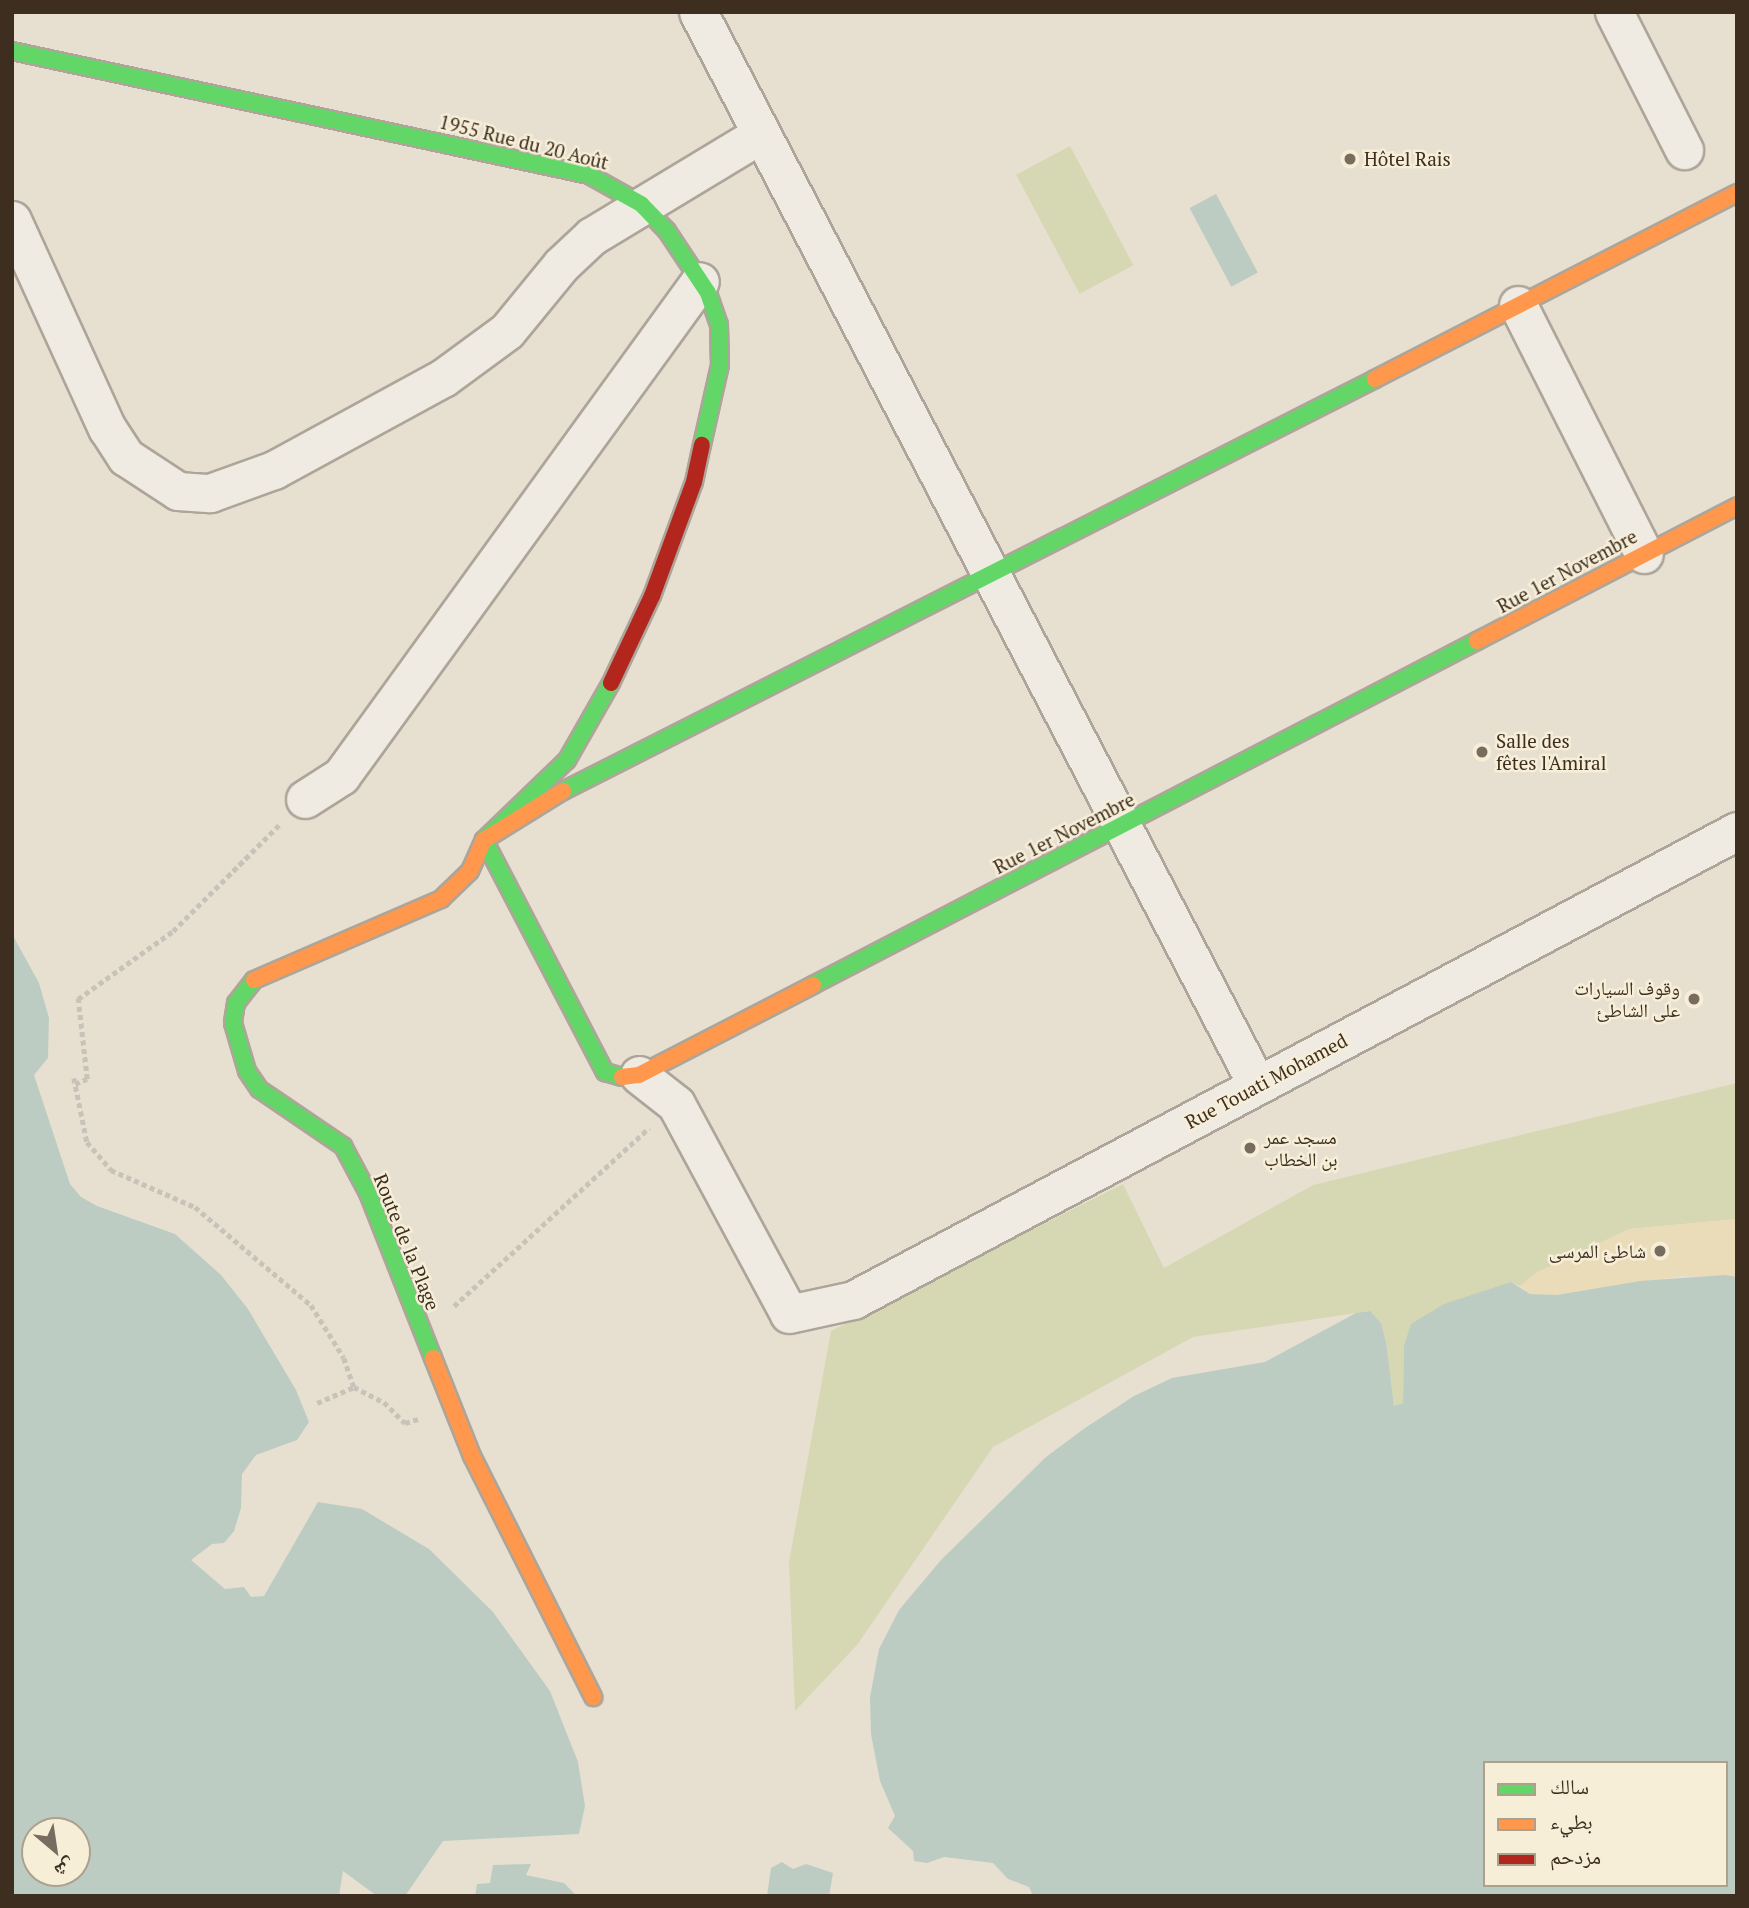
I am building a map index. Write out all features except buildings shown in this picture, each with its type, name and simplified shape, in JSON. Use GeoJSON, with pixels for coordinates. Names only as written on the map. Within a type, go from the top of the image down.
{"type":"FeatureCollection","features":[{"type":"Feature","properties":{"kind":"main road","name":"1955 Rue du 20 Août"},"geometry":{"type":"LineString","coordinates":[[12,51],[589,175],[641,204],[667,231],[700,281],[719,325],[720,365],[694,482],[652,596],[597,715],[567,760],[484,840]]}},
{"type":"Feature","properties":{"kind":"main road"},"geometry":{"type":"LineString","coordinates":[[639,1075],[618,1077],[605,1072],[484,840],[595,771],[993,575],[1737,193]]}},
{"type":"Feature","properties":{"kind":"main road","name":"Rue 1er Novembre"},"geometry":{"type":"LineString","coordinates":[[639,1075],[1737,506]]}},
{"type":"Feature","properties":{"kind":"main road","name":"Route de la Plage"},"geometry":{"type":"LineString","coordinates":[[484,840],[470,871],[441,899],[250,982],[236,1003],[233,1023],[237,1046],[259,1090],[342,1146],[368,1193],[446,1398],[593,1697]]}},
{"type":"Feature","properties":{"kind":"street"},"geometry":{"type":"LineString","coordinates":[[698,12],[1257,1086]]}},
{"type":"Feature","properties":{"kind":"street"},"geometry":{"type":"LineString","coordinates":[[1614,12],[1684,150]]}},
{"type":"Feature","properties":{"kind":"street"},"geometry":{"type":"LineString","coordinates":[[12,220],[107,428],[126,457],[178,491],[210,493],[274,470],[479,355],[507,331],[561,265],[592,236],[761,134]]}},
{"type":"Feature","properties":{"kind":"street"},"geometry":{"type":"LineString","coordinates":[[305,799],[341,776],[700,281]]}},
{"type":"Feature","properties":{"kind":"street"},"geometry":{"type":"LineString","coordinates":[[1518,305],[1644,554]]}},
{"type":"Feature","properties":{"kind":"street","name":"Rue Touati Mohamed"},"geometry":{"type":"LineString","coordinates":[[676,1104],[789,1314],[853,1300],[1737,831]]}},
{"type":"Feature","properties":{"kind":"street"},"geometry":{"type":"LineString","coordinates":[[639,1075],[676,1104]]}},
{"type":"Feature","properties":{"kind":"path"},"geometry":{"type":"LineString","coordinates":[[305,799],[173,931],[78,999],[87,1079],[74,1081],[88,1142],[111,1170],[195,1207],[311,1305],[344,1358],[354,1387],[384,1402],[405,1423],[426,1417],[446,1398]]}},
{"type":"Feature","properties":{"kind":"path"},"geometry":{"type":"LineString","coordinates":[[422,1335],[676,1104]]}},
{"type":"Feature","properties":{"kind":"path"},"geometry":{"type":"LineString","coordinates":[[317,1403],[354,1387]]}},
{"type":"Feature","properties":{"kind":"green space"},"geometry":{"type":"Polygon","coordinates":[[[1070,146],[1133,265],[1080,294],[1016,175],[1070,146]]]}},
{"type":"Feature","properties":{"kind":"green space"},"geometry":{"type":"Polygon","coordinates":[[[1737,1083],[1737,1219],[1629,1229],[1520,1286],[1511,1282],[1404,1346],[1403,1403],[1394,1406],[1386,1342],[1381,1323],[1370,1311],[1193,1337],[993,1447],[857,1645],[795,1711],[789,1562],[831,1331],[1123,1184],[1164,1268],[1313,1185],[1737,1083]]]}},
{"type":"Feature","properties":{"kind":"sand","name":"شاطئ المرسى"},"geometry":{"type":"Polygon","coordinates":[[[1737,1219],[1737,1277],[1682,1276],[1557,1295],[1530,1294],[1520,1286],[1537,1272],[1629,1229],[1737,1219]]]}},
{"type":"Feature","properties":{"kind":"shaded area"},"geometry":{"type":"Polygon","coordinates":[[[1216,194],[1258,273],[1231,287],[1190,208],[1216,194]]]}},
{"type":"Feature","properties":{"kind":"shaded area"},"geometry":{"type":"Polygon","coordinates":[[[12,934],[39,983],[49,1018],[48,1058],[34,1075],[70,1184],[81,1197],[97,1206],[175,1234],[221,1275],[248,1309],[296,1390],[309,1422],[297,1440],[256,1455],[242,1474],[241,1508],[234,1531],[224,1543],[212,1544],[191,1560],[225,1589],[244,1587],[251,1597],[264,1596],[318,1502],[362,1509],[429,1549],[493,1612],[550,1691],[578,1762],[585,1806],[579,1834],[443,1841],[405,1896],[377,1896],[343,1871],[339,1896],[12,1896],[12,934]]]}},
{"type":"Feature","properties":{"kind":"shaded area"},"geometry":{"type":"Polygon","coordinates":[[[1725,1275],[1737,1277],[1737,1896],[1033,1896],[1029,1887],[1008,1879],[993,1863],[944,1857],[927,1863],[914,1861],[913,1851],[888,1828],[895,1816],[880,1781],[871,1734],[870,1697],[879,1649],[899,1610],[941,1560],[1046,1457],[1134,1396],[1172,1378],[1265,1362],[1356,1313],[1370,1311],[1381,1323],[1394,1406],[1403,1403],[1404,1346],[1411,1324],[1444,1304],[1511,1282],[1530,1294],[1557,1295],[1640,1281],[1725,1275]]]}},
{"type":"Feature","properties":{"kind":"shaded area"},"geometry":{"type":"Polygon","coordinates":[[[782,1862],[793,1869],[806,1864],[833,1873],[829,1896],[767,1896],[771,1868],[782,1862]]]}},
{"type":"Feature","properties":{"kind":"shaded area"},"geometry":{"type":"Polygon","coordinates":[[[531,1864],[526,1875],[564,1883],[577,1896],[475,1896],[477,1884],[490,1883],[493,1865],[531,1864]]]}},
{"type":"Feature","properties":{"kind":"traffic: fast"},"geometry":{"type":"LineString","coordinates":[[12,51],[589,175],[641,204],[667,231],[708,293],[719,325],[720,365],[702,445]]}},
{"type":"Feature","properties":{"kind":"traffic: fast"},"geometry":{"type":"LineString","coordinates":[[563,791],[1375,379]]}},
{"type":"Feature","properties":{"kind":"traffic: fast"},"geometry":{"type":"LineString","coordinates":[[813,985],[1477,641]]}},
{"type":"Feature","properties":{"kind":"traffic: fast"},"geometry":{"type":"LineString","coordinates":[[611,683],[567,760],[484,840],[605,1072],[622,1077]]}},
{"type":"Feature","properties":{"kind":"traffic: fast"},"geometry":{"type":"LineString","coordinates":[[254,980],[236,1003],[233,1023],[247,1071],[259,1089],[343,1146],[368,1193],[433,1358]]}},
{"type":"Feature","properties":{"kind":"traffic: slow"},"geometry":{"type":"LineString","coordinates":[[1375,379],[1737,193]]}},
{"type":"Feature","properties":{"kind":"traffic: slow"},"geometry":{"type":"LineString","coordinates":[[1477,641],[1737,506]]}},
{"type":"Feature","properties":{"kind":"traffic: slow"},"geometry":{"type":"LineString","coordinates":[[254,980],[441,899],[470,871],[484,840],[563,791]]}},
{"type":"Feature","properties":{"kind":"traffic: slow"},"geometry":{"type":"LineString","coordinates":[[622,1077],[639,1075],[813,985]]}},
{"type":"Feature","properties":{"kind":"traffic: slow"},"geometry":{"type":"LineString","coordinates":[[433,1358],[472,1456],[593,1697]]}},
{"type":"Feature","properties":{"kind":"traffic: jam"},"geometry":{"type":"LineString","coordinates":[[611,683],[652,596],[694,482],[702,445]]}},
{"type":"Feature","properties":{"kind":"place","name":"Hôtel Rais"},"geometry":{"type":"Point","coordinates":[1350,159]}},
{"type":"Feature","properties":{"kind":"place","name":"Salle des fêtes l'Amiral"},"geometry":{"type":"Point","coordinates":[1482,752]}},
{"type":"Feature","properties":{"kind":"place","name":"وقوف السيارات على الشاطئ"},"geometry":{"type":"Point","coordinates":[1694,999]}},
{"type":"Feature","properties":{"kind":"place","name":"مسجد عمر بن الخطاب"},"geometry":{"type":"Point","coordinates":[1250,1148]}},
{"type":"Feature","properties":{"kind":"place","name":"شاطئ المرسى"},"geometry":{"type":"Point","coordinates":[1660,1251]}}]}
